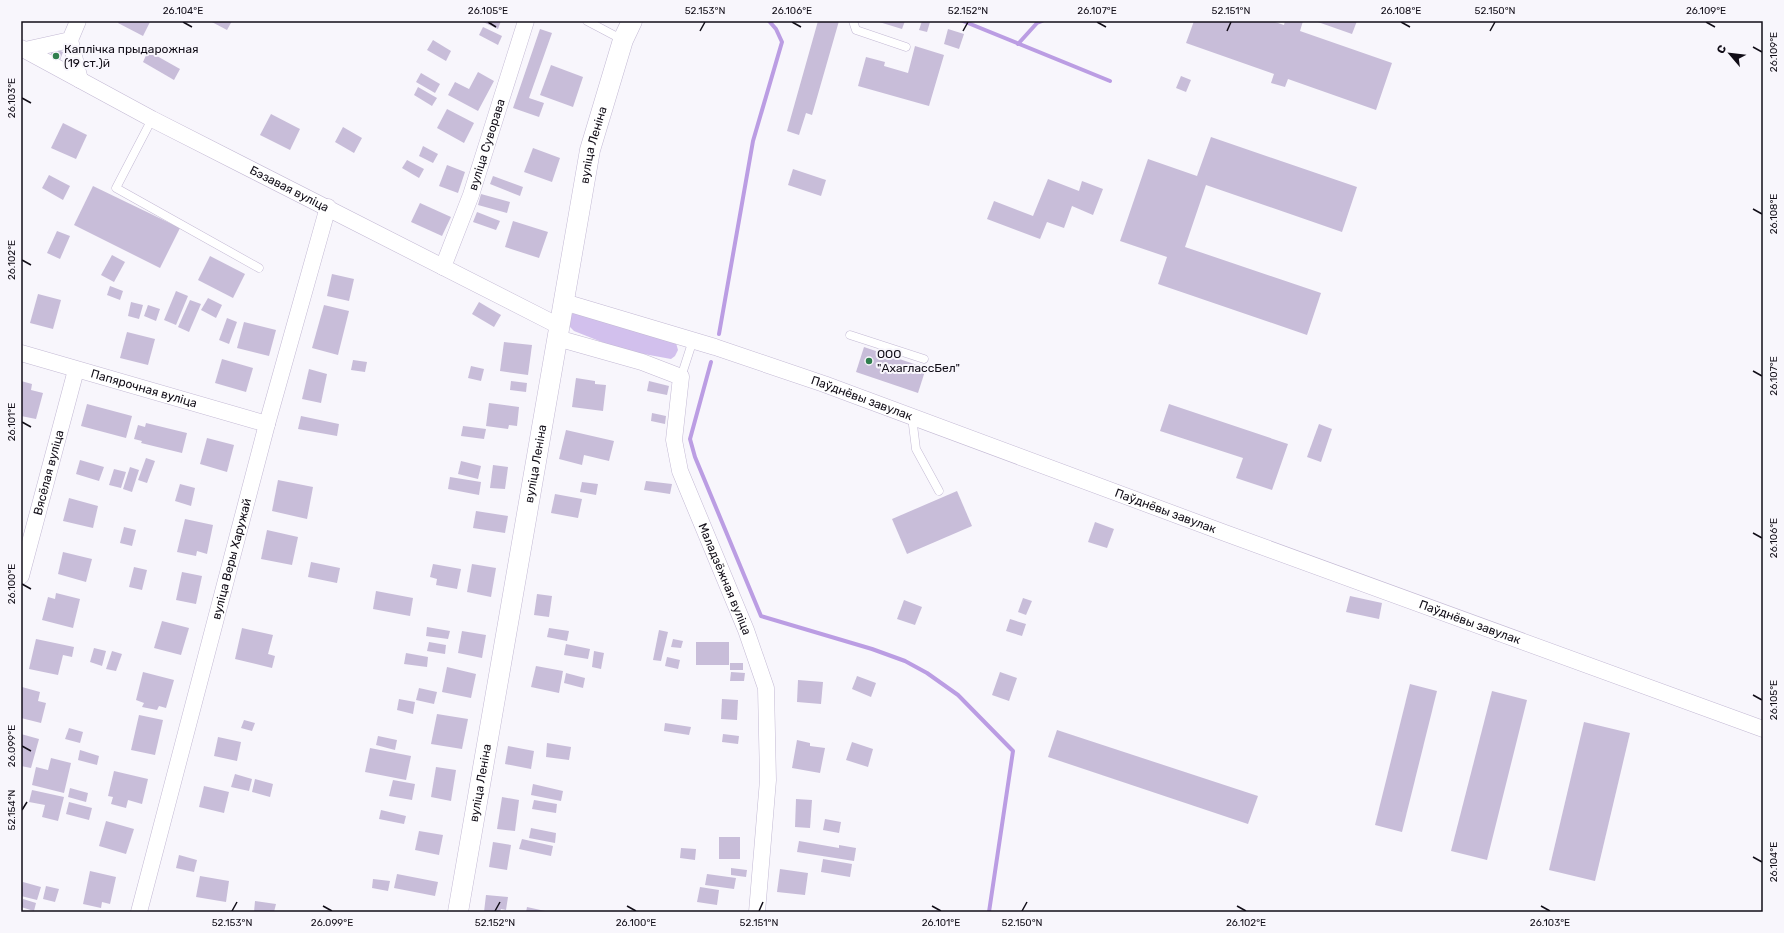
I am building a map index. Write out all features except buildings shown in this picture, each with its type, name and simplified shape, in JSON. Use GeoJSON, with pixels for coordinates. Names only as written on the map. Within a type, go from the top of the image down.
{"type":"FeatureCollection","features":[{"type":"Feature","properties":{"kind":"street"},"geometry":{"type":"LineString","coordinates":[[78,21],[70,40],[80,80]]}},
{"type":"Feature","properties":{"kind":"street","name":"вуліца Суворава"},"geometry":{"type":"LineString","coordinates":[[443,267],[471,195],[526,21]]}},
{"type":"Feature","properties":{"kind":"street","name":"вуліца Леніна"},"geometry":{"type":"LineString","coordinates":[[458,912],[590,150],[623,40],[632,21]]}},
{"type":"Feature","properties":{"kind":"street"},"geometry":{"type":"LineString","coordinates":[[23,49],[70,40]]}},
{"type":"Feature","properties":{"kind":"street","name":"Бэзавая вуліца"},"geometry":{"type":"LineString","coordinates":[[23,49],[152,118],[443,267],[558,332]]}},
{"type":"Feature","properties":{"kind":"street","name":"вуліца Веры Харужай"},"geometry":{"type":"LineString","coordinates":[[139,912],[267,424],[328,207]]}},
{"type":"Feature","properties":{"kind":"street","name":"Паўднёвы завулак"},"geometry":{"type":"LineString","coordinates":[[564,302],[693,340],[824,384],[1225,534],[1763,729]]}},
{"type":"Feature","properties":{"kind":"street"},"geometry":{"type":"LineString","coordinates":[[558,332],[681,377]]}},
{"type":"Feature","properties":{"kind":"street","name":"Папярочная вуліца"},"geometry":{"type":"LineString","coordinates":[[21,354],[267,424]]}},
{"type":"Feature","properties":{"kind":"street","name":"Вясёлая вуліца"},"geometry":{"type":"LineString","coordinates":[[21,576],[76,370]]}},
{"type":"Feature","properties":{"kind":"street","name":"Маладзёжная вуліца"},"geometry":{"type":"LineString","coordinates":[[681,377],[674,440],[680,471],[746,630],[766,688],[768,780],[757,912]]}},
{"type":"Feature","properties":{"kind":"lane"},"geometry":{"type":"LineString","coordinates":[[587,21],[623,40]]}},
{"type":"Feature","properties":{"kind":"lane"},"geometry":{"type":"LineString","coordinates":[[854,21],[856,30],[906,47]]}},
{"type":"Feature","properties":{"kind":"lane"},"geometry":{"type":"LineString","coordinates":[[152,118],[116,188],[260,268]]}},
{"type":"Feature","properties":{"kind":"lane"},"geometry":{"type":"LineString","coordinates":[[850,335],[924,359]]}},
{"type":"Feature","properties":{"kind":"lane"},"geometry":{"type":"LineString","coordinates":[[681,377],[693,340]]}},
{"type":"Feature","properties":{"kind":"lane"},"geometry":{"type":"LineString","coordinates":[[912,417],[916,449],[939,491]]}},
{"type":"Feature","properties":{"kind":"shaded area"},"geometry":{"type":"Polygon","coordinates":[[[575,312],[676,343],[678,350],[675,356],[671,359],[622,350],[574,331],[569,326],[571,315],[575,312]]]}},
{"type":"Feature","properties":{"kind":"waterway"},"geometry":{"type":"LineString","coordinates":[[719,334],[753,141],[782,42],[776,29],[769,21]]}},
{"type":"Feature","properties":{"kind":"waterway"},"geometry":{"type":"LineString","coordinates":[[963,21],[1110,81]]}},
{"type":"Feature","properties":{"kind":"waterway"},"geometry":{"type":"LineString","coordinates":[[1018,44],[1037,23],[1042,21]]}},
{"type":"Feature","properties":{"kind":"waterway"},"geometry":{"type":"LineString","coordinates":[[711,362],[690,439],[695,457],[761,616],[872,649],[905,661],[927,673],[958,695],[1013,751],[989,912]]}},
{"type":"Feature","properties":{"kind":"place","name":"Каплічка прыдарожная (19 ст.)й"},"geometry":{"type":"Point","coordinates":[56,56]}},
{"type":"Feature","properties":{"kind":"place","name":"ООО \"АхаглассБел\""},"geometry":{"type":"Point","coordinates":[869,361]}}]}
